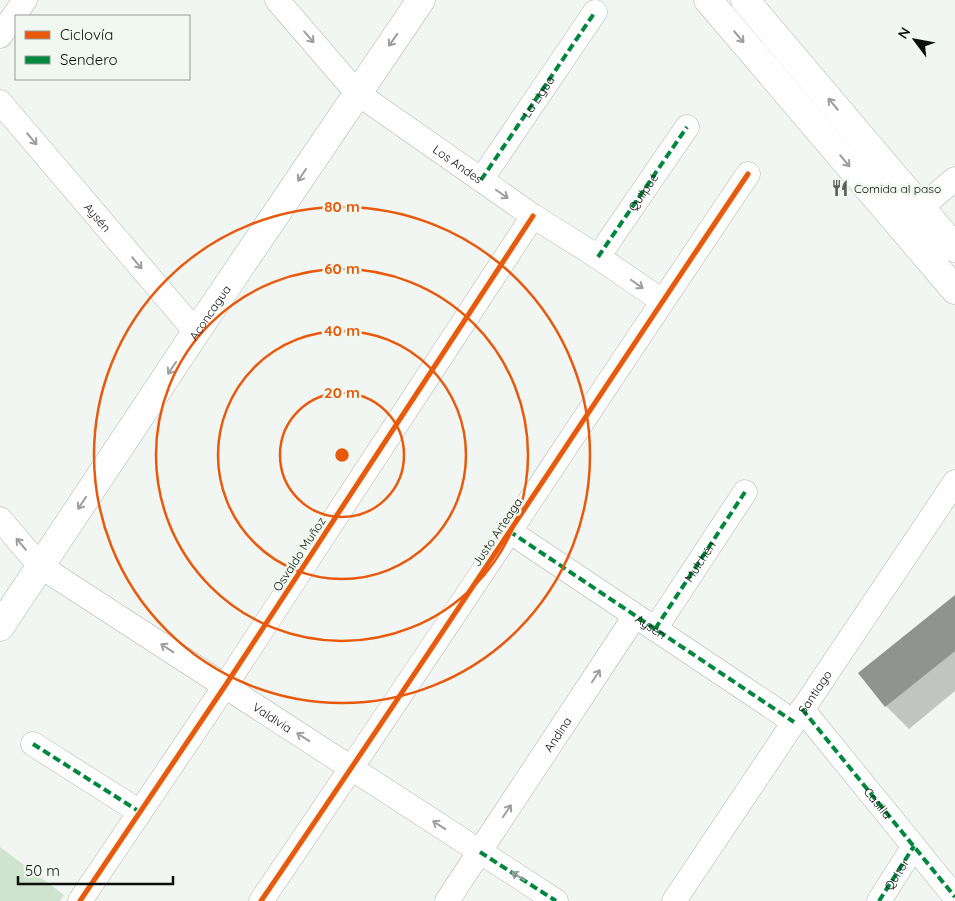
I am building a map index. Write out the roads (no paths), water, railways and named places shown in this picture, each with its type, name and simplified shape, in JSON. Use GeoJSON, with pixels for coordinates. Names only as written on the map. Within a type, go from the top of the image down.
{"type":"FeatureCollection","features":[{"type":"Feature","properties":{"kind":"street"},"geometry":{"type":"LineString","coordinates":[[0,36],[24,0]]}},
{"type":"Feature","properties":{"kind":"street","name":"Los Andes"},"geometry":{"type":"LineString","coordinates":[[277,0],[357,92],[533,216],[598,257],[662,301]]}},
{"type":"Feature","properties":{"kind":"street","name":"Aconcagua"},"geometry":{"type":"LineString","coordinates":[[0,627],[357,92],[421,0]]}},
{"type":"Feature","properties":{"kind":"street"},"geometry":{"type":"LineString","coordinates":[[708,0],[955,290]]}},
{"type":"Feature","properties":{"kind":"street"},"geometry":{"type":"LineString","coordinates":[[745,0],[955,248]]}},
{"type":"Feature","properties":{"kind":"street","name":"La Ligua"},"geometry":{"type":"LineString","coordinates":[[481,180],[595,12]]}},
{"type":"Feature","properties":{"kind":"street","name":"Aysén"},"geometry":{"type":"LineString","coordinates":[[0,102],[196,332]]}},
{"type":"Feature","properties":{"kind":"street","name":"Quilpué"},"geometry":{"type":"LineString","coordinates":[[598,257],[687,126]]}},
{"type":"Feature","properties":{"kind":"street","name":"Justo Arteaga"},"geometry":{"type":"LineString","coordinates":[[261,901],[352,768],[748,174]]}},
{"type":"Feature","properties":{"kind":"street"},"geometry":{"type":"LineString","coordinates":[[920,208],[955,179]]}},
{"type":"Feature","properties":{"kind":"street","name":"Osvaldo Muñoz"},"geometry":{"type":"LineString","coordinates":[[80,901],[225,686],[533,216]]}},
{"type":"Feature","properties":{"kind":"street","name":"Santiago"},"geometry":{"type":"LineString","coordinates":[[674,901],[955,482]]}},
{"type":"Feature","properties":{"kind":"street","name":"Mulchén"},"geometry":{"type":"LineString","coordinates":[[655,629],[745,492]]}},
{"type":"Feature","properties":{"kind":"street","name":"Valdivia"},"geometry":{"type":"LineString","coordinates":[[0,519],[40,566],[556,901]]}},
{"type":"Feature","properties":{"kind":"street","name":"Aysén"},"geometry":{"type":"LineString","coordinates":[[509,532],[655,629],[798,716]]}},
{"type":"Feature","properties":{"kind":"street","name":"Andina"},"geometry":{"type":"LineString","coordinates":[[448,901],[635,616]]}},
{"type":"Feature","properties":{"kind":"street","name":"Casilla"},"geometry":{"type":"LineString","coordinates":[[798,716],[914,846],[955,897]]}},
{"type":"Feature","properties":{"kind":"street"},"geometry":{"type":"LineString","coordinates":[[33,744],[140,812]]}},
{"type":"Feature","properties":{"kind":"street","name":"Quitor"},"geometry":{"type":"LineString","coordinates":[[879,901],[914,846]]}},
{"type":"Feature","properties":{"kind":"place","name":"Comida al paso"},"geometry":{"type":"Point","coordinates":[840,188]}}]}
